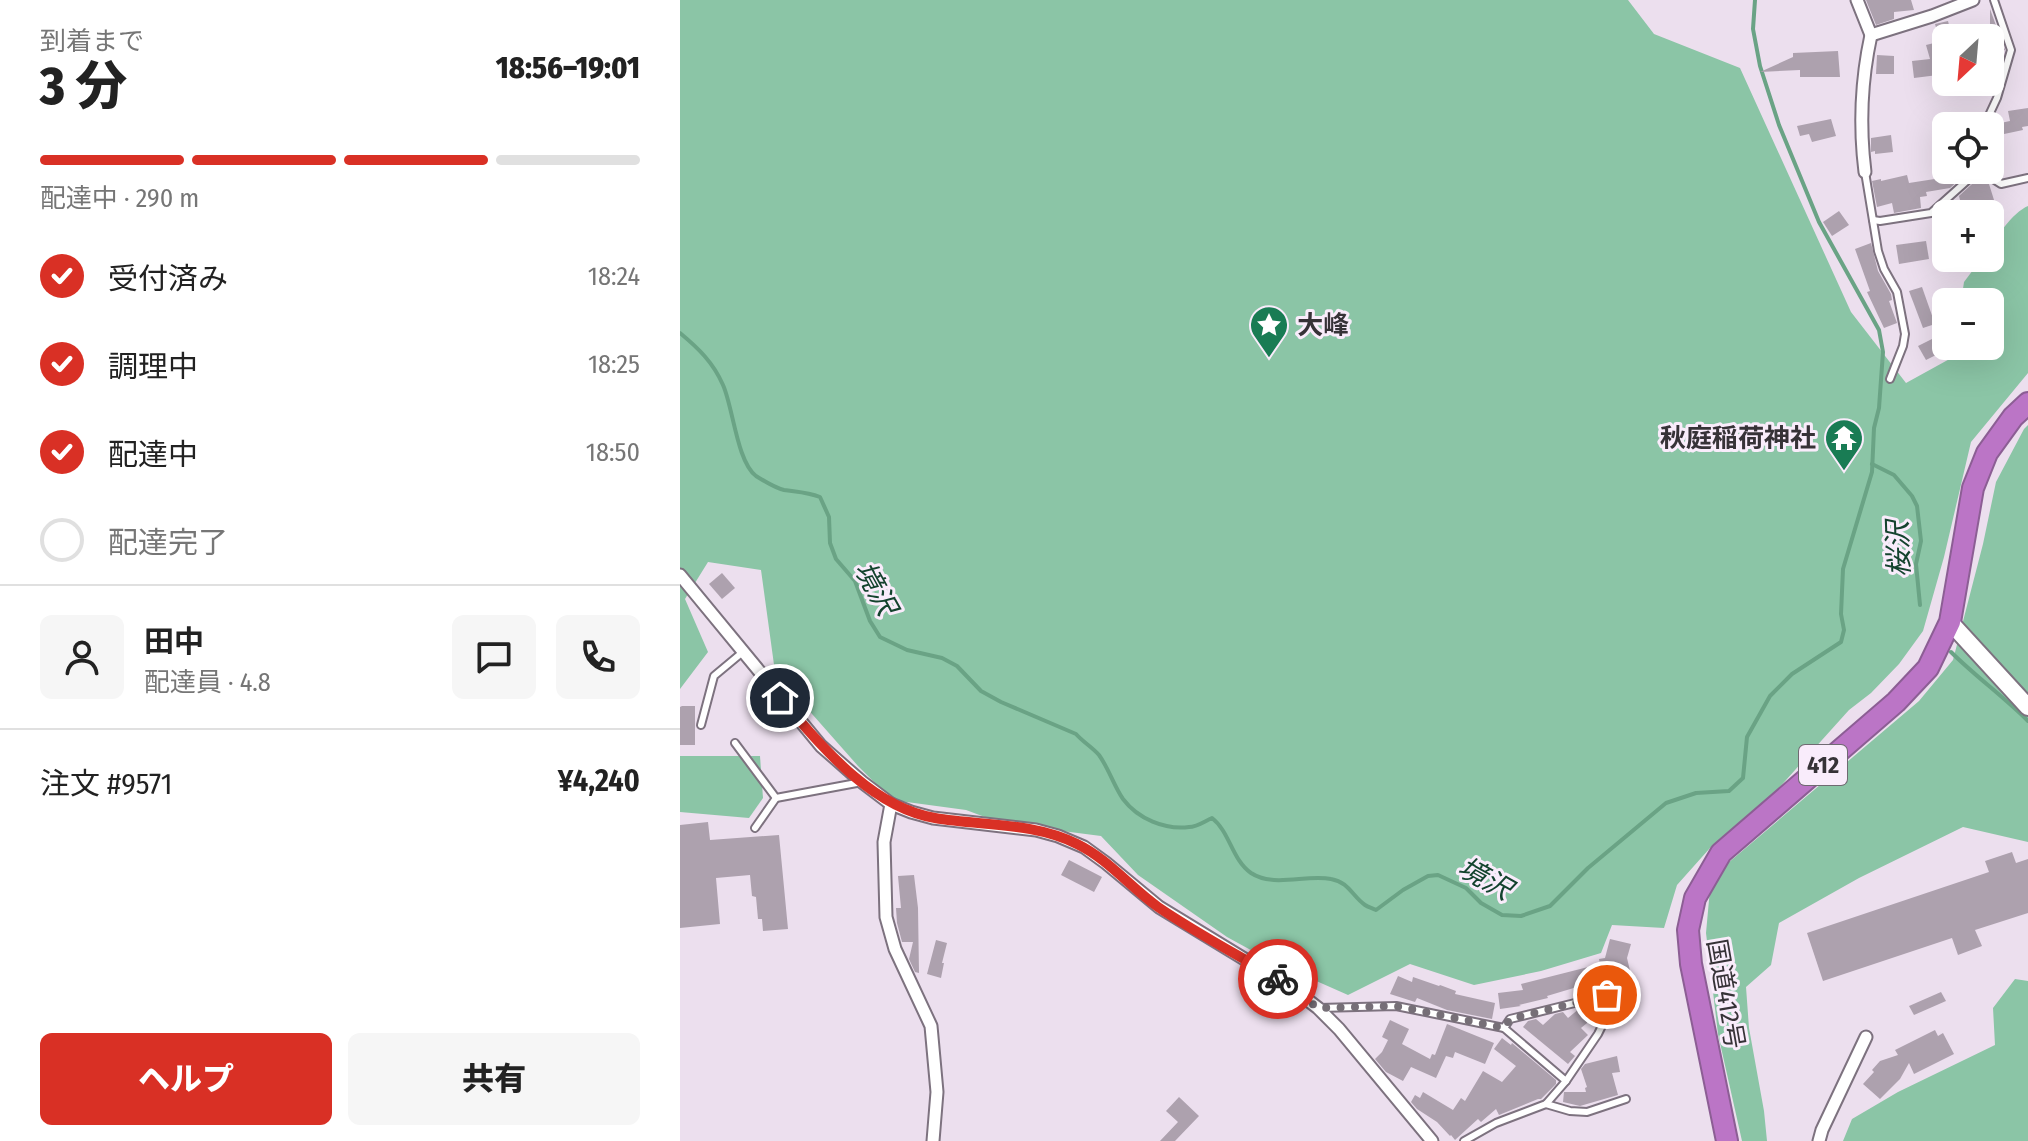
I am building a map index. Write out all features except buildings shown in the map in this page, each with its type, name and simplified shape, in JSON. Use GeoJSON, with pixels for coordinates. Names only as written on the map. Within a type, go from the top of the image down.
{"type":"FeatureCollection","features":[{"type":"Feature","properties":{"kind":"highway","name":"国道412号"},"geometry":{"type":"LineString","coordinates":[[1727,1141],[1691,964],[1688,930],[1695,898],[1721,853],[1896,702],[1928,668],[1950,622],[1973,488],[1987,453],[2013,417],[2028,403]]}},
{"type":"Feature","properties":{"kind":"street"},"geometry":{"type":"LineString","coordinates":[[1857,0],[1871,35],[1861,112],[1865,172]]}},
{"type":"Feature","properties":{"kind":"street"},"geometry":{"type":"LineString","coordinates":[[1871,35],[1973,0]]}},
{"type":"Feature","properties":{"kind":"street"},"geometry":{"type":"LineString","coordinates":[[680,575],[821,746],[891,804],[933,818],[1036,830],[1074,842],[1106,863],[1159,907],[1292,988],[1318,1008],[1432,1141]]}},
{"type":"Feature","properties":{"kind":"street"},"geometry":{"type":"LineString","coordinates":[[1950,622],[2028,707]]}},
{"type":"Feature","properties":{"kind":"street"},"geometry":{"type":"LineString","coordinates":[[891,804],[884,842],[886,917],[895,949],[931,1026],[937,1092],[933,1141]]}},
{"type":"Feature","properties":{"kind":"street"},"geometry":{"type":"LineString","coordinates":[[1819,1141],[1866,1037]]}},
{"type":"Feature","properties":{"kind":"lane"},"geometry":{"type":"LineString","coordinates":[[1990,112],[2011,50],[1994,0]]}},
{"type":"Feature","properties":{"kind":"lane"},"geometry":{"type":"LineString","coordinates":[[1865,172],[1884,269],[1897,292],[1905,334],[1890,379]]}},
{"type":"Feature","properties":{"kind":"lane"},"geometry":{"type":"LineString","coordinates":[[2004,183],[2028,178]]}},
{"type":"Feature","properties":{"kind":"lane"},"geometry":{"type":"LineString","coordinates":[[1873,220],[1931,213],[1963,184]]}},
{"type":"Feature","properties":{"kind":"lane"},"geometry":{"type":"LineString","coordinates":[[701,725],[714,676],[744,651]]}},
{"type":"Feature","properties":{"kind":"lane"},"geometry":{"type":"LineString","coordinates":[[735,743],[776,798]]}},
{"type":"Feature","properties":{"kind":"lane"},"geometry":{"type":"LineString","coordinates":[[755,828],[776,798],[862,782]]}},
{"type":"Feature","properties":{"kind":"lane"},"geometry":{"type":"LineString","coordinates":[[1464,1141],[1496,1123],[1546,1104],[1598,1034],[1614,1001],[1607,995],[1510,1019],[1504,1028]]}},
{"type":"Feature","properties":{"kind":"lane"},"geometry":{"type":"LineString","coordinates":[[1318,1008],[1396,1006],[1504,1028],[1566,1081]]}},
{"type":"Feature","properties":{"kind":"lane"},"geometry":{"type":"LineString","coordinates":[[1546,1104],[1587,1112],[1626,1099]]}},
{"type":"Feature","properties":{"kind":"green space"},"geometry":{"type":"Polygon","coordinates":[[[680,0],[1628,0],[1654,34],[1740,68],[1851,312],[1906,383],[1948,360],[2004,360],[2004,288],[1963,288],[1964,282],[1972,272],[2004,272],[2004,228],[2028,206],[2028,373],[1971,442],[1923,631],[1899,664],[1871,693],[1849,710],[1777,790],[1710,848],[1677,885],[1664,928],[1612,925],[1601,953],[1541,971],[1474,985],[1410,964],[1348,995],[1269,960],[1227,937],[1138,875],[1101,836],[1001,823],[966,810],[892,800],[775,672],[761,570],[708,562],[685,599],[708,652],[680,689],[680,0]]]}},
{"type":"Feature","properties":{"kind":"green space"},"geometry":{"type":"Polygon","coordinates":[[[2028,425],[2028,842],[1963,827],[1859,878],[1779,923],[1771,965],[1746,987],[1749,1028],[1767,1141],[1742,1141],[1718,1034],[1706,933],[1710,889],[1728,863],[1919,701],[1953,660],[1996,482],[2028,425]]]}},
{"type":"Feature","properties":{"kind":"green space"},"geometry":{"type":"Polygon","coordinates":[[[680,756],[760,756],[763,798],[749,818],[680,812],[680,756]]]}},
{"type":"Feature","properties":{"kind":"green space"},"geometry":{"type":"Polygon","coordinates":[[[2015,979],[2028,981],[2028,1141],[1843,1141],[1852,1119],[1898,1092],[1995,1045],[1993,1008],[2015,979]]]}},
{"type":"Feature","properties":{"kind":"waterway","name":"境沢"},"geometry":{"type":"LineString","coordinates":[[680,333],[715,369],[727,395],[740,447],[750,469],[777,488],[820,497],[829,517],[830,543],[836,559],[855,581],[870,621],[880,637],[907,650],[942,658],[957,666],[981,691],[1076,734],[1099,755],[1123,799],[1144,817],[1162,825],[1180,827],[1195,826],[1212,818],[1245,867],[1260,877],[1270,880],[1321,878],[1337,881],[1365,905],[1376,910],[1403,890],[1428,876],[1438,875],[1466,888],[1481,903],[1502,915],[1521,916],[1550,906],[1588,868],[1666,803],[1696,793],[1729,791],[1743,778],[1747,737],[1770,696],[1792,674],[1841,642],[1844,630],[1841,614],[1843,569],[1872,472],[1883,352],[1879,330],[1819,222],[1779,125],[1760,66],[1753,29],[1755,0]]}},
{"type":"Feature","properties":{"kind":"waterway","name":"桜沢"},"geometry":{"type":"LineString","coordinates":[[1872,464],[1894,475],[1917,506],[1921,541],[1916,564],[1920,605]]}},
{"type":"Feature","properties":{"kind":"waterway","name":"桜沢"},"geometry":{"type":"LineString","coordinates":[[1951,652],[2028,721]]}},
{"type":"Feature","properties":{"kind":"way so far"},"geometry":{"type":"LineString","coordinates":[[1278,979],[1318,1008],[1396,1006],[1504,1028],[1510,1019],[1607,995]]}},
{"type":"Feature","properties":{"kind":"place","name":"大峰"},"geometry":{"type":"Point","coordinates":[1269,359]}},
{"type":"Feature","properties":{"kind":"place","name":"秋庭稲荷神社"},"geometry":{"type":"Point","coordinates":[1844,472]}},
{"type":"Feature","properties":{"kind":"route"},"geometry":{"type":"LineString","coordinates":[[780,698],[821,746],[891,804],[933,818],[1036,830],[1074,842],[1106,863],[1159,907],[1278,979]]}}]}
